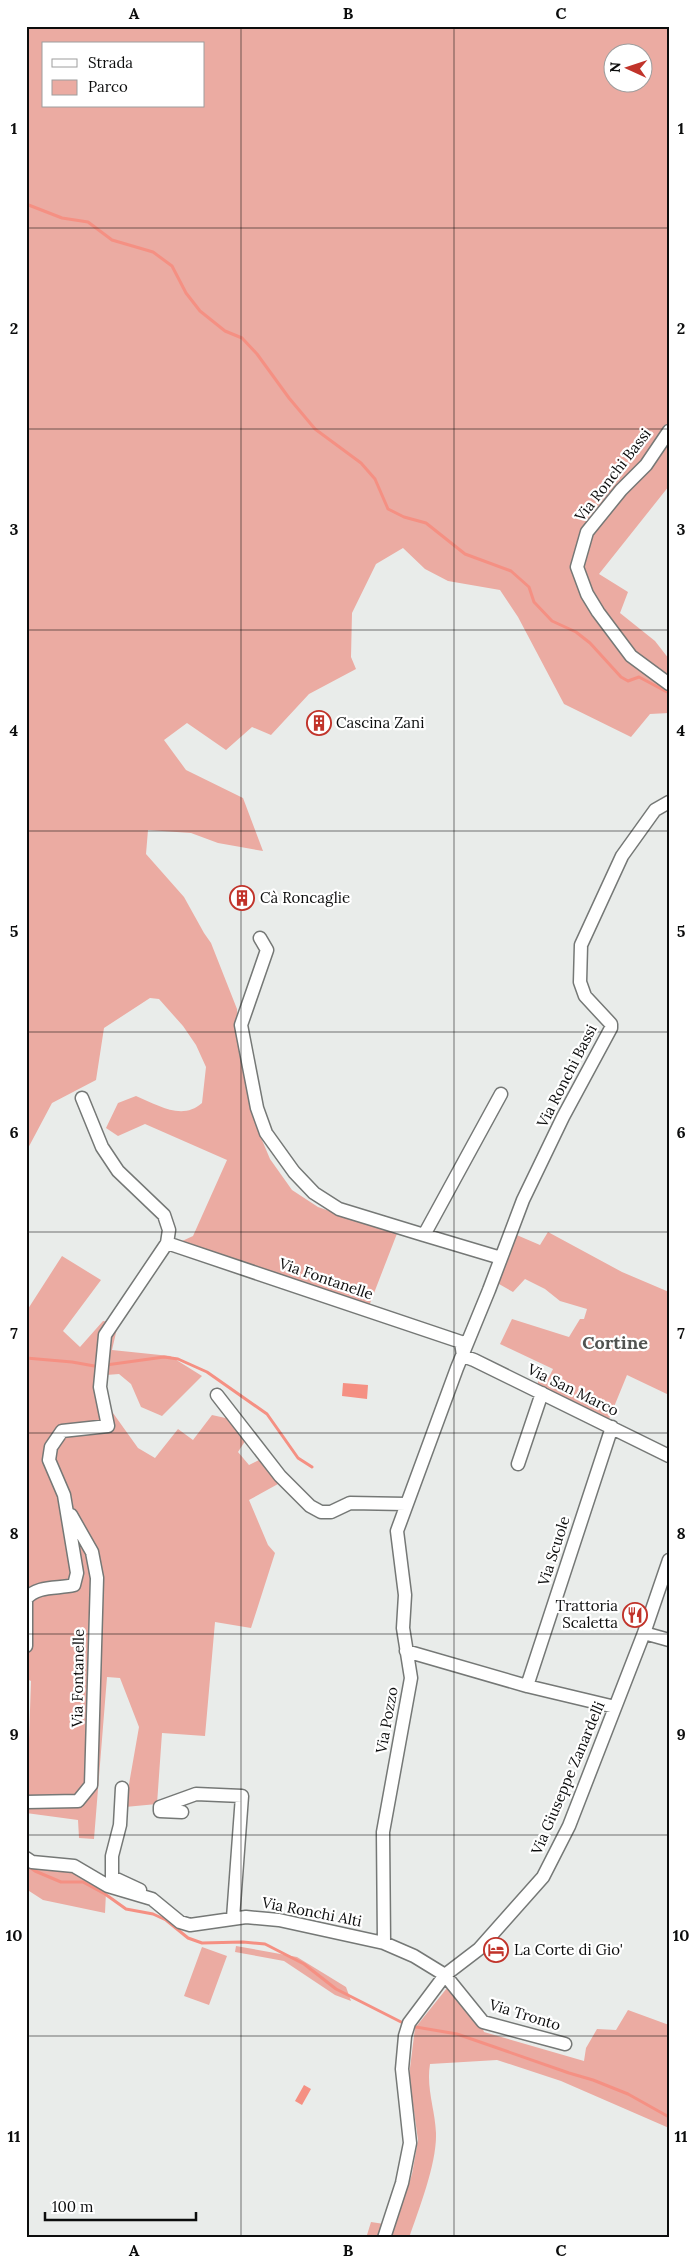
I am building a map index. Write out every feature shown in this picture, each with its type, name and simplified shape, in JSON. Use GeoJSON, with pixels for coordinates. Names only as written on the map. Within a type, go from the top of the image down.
{"type":"FeatureCollection","features":[{"type":"Feature","properties":{"kind":"street","name":"Via Ronchi Bassi"},"geometry":{"type":"LineString","coordinates":[[669,431],[646,464],[621,490],[587,532],[577,567],[587,594],[630,656],[669,684]]}},
{"type":"Feature","properties":{"kind":"street","name":"Via Ronchi Bassi"},"geometry":{"type":"LineString","coordinates":[[463,1356],[523,1200],[563,1117],[611,1028],[611,1024],[585,996],[580,982],[581,944],[622,856],[655,810],[669,802]]}},
{"type":"Feature","properties":{"kind":"street"},"geometry":{"type":"LineString","coordinates":[[260,938],[267,950],[241,1025],[257,1108],[266,1133],[294,1172],[314,1193],[339,1209],[501,1258]]}},
{"type":"Feature","properties":{"kind":"street"},"geometry":{"type":"LineString","coordinates":[[424,1234],[501,1094]]}},
{"type":"Feature","properties":{"kind":"street"},"geometry":{"type":"LineString","coordinates":[[82,1098],[102,1146],[118,1171],[164,1215],[169,1230],[167,1243]]}},
{"type":"Feature","properties":{"kind":"street","name":"Via Fontanelle"},"geometry":{"type":"LineString","coordinates":[[26,1646],[26,1599],[31,1593],[40,1589],[60,1589],[74,1584],[77,1573],[64,1495],[49,1460],[51,1447],[62,1431],[108,1426],[100,1386],[105,1335],[167,1243],[461,1342],[463,1356]]}},
{"type":"Feature","properties":{"kind":"street","name":"Via San Marco"},"geometry":{"type":"LineString","coordinates":[[463,1356],[669,1456]]}},
{"type":"Feature","properties":{"kind":"street","name":"Via Pozzo"},"geometry":{"type":"LineString","coordinates":[[384,1943],[383,1832],[411,1678],[403,1628],[405,1595],[397,1531],[463,1356]]}},
{"type":"Feature","properties":{"kind":"street"},"geometry":{"type":"LineString","coordinates":[[518,1464],[542,1393]]}},
{"type":"Feature","properties":{"kind":"street"},"geometry":{"type":"LineString","coordinates":[[217,1395],[280,1476],[310,1506],[321,1512],[331,1512],[350,1503],[406,1504]]}},
{"type":"Feature","properties":{"kind":"street","name":"Via Scuole"},"geometry":{"type":"LineString","coordinates":[[527,1686],[612,1427]]}},
{"type":"Feature","properties":{"kind":"street","name":"Via Fontanelle"},"geometry":{"type":"LineString","coordinates":[[26,1802],[78,1801],[91,1785],[97,1578],[92,1552],[66,1506]]}},
{"type":"Feature","properties":{"kind":"street","name":"Via Giuseppe Zanardelli"},"geometry":{"type":"LineString","coordinates":[[384,2238],[402,2183],[410,2143],[402,2069],[406,2033],[412,2018],[445,1975],[479,1949],[543,1877],[569,1826],[644,1633],[669,1560]]}},
{"type":"Feature","properties":{"kind":"street"},"geometry":{"type":"LineString","coordinates":[[644,1633],[669,1640]]}},
{"type":"Feature","properties":{"kind":"street"},"geometry":{"type":"LineString","coordinates":[[406,1651],[527,1686],[616,1707]]}},
{"type":"Feature","properties":{"kind":"street"},"geometry":{"type":"LineString","coordinates":[[122,1788],[120,1825],[112,1862],[112,1877],[147,1893],[152,1899]]}},
{"type":"Feature","properties":{"kind":"street"},"geometry":{"type":"LineString","coordinates":[[182,1812],[160,1812],[160,1807],[196,1794],[242,1796],[233,1918]]}},
{"type":"Feature","properties":{"kind":"street","name":"Via Ronchi Alti"},"geometry":{"type":"LineString","coordinates":[[26,1858],[32,1862],[74,1866],[108,1886],[152,1899],[180,1922],[190,1925],[246,1917],[279,1920],[384,1943]]}},
{"type":"Feature","properties":{"kind":"street","name":"Via Tronto"},"geometry":{"type":"LineString","coordinates":[[384,1943],[414,1956],[445,1975],[484,2022],[565,2044]]}},
{"type":"Feature","properties":{"kind":"green space"},"geometry":{"type":"Polygon","coordinates":[[[26,26],[669,26],[669,486],[599,574],[628,592],[620,613],[655,641],[669,659],[669,713],[650,714],[631,737],[564,704],[518,617],[500,590],[448,581],[425,569],[403,548],[376,564],[352,613],[351,657],[356,669],[309,694],[271,735],[252,727],[226,750],[187,723],[164,740],[186,770],[243,798],[263,851],[218,843],[191,833],[148,830],[146,854],[184,897],[211,943],[237,1009],[239,1036],[257,1128],[270,1159],[292,1190],[318,1207],[358,1221],[398,1231],[369,1306],[180,1242],[193,1236],[227,1160],[145,1124],[118,1136],[106,1128],[118,1103],[136,1096],[161,1107],[178,1111],[186,1111],[202,1103],[206,1067],[196,1045],[183,1026],[159,999],[150,998],[104,1028],[96,1080],[52,1103],[26,1152],[26,26]]]}},
{"type":"Feature","properties":{"kind":"green space"},"geometry":{"type":"Polygon","coordinates":[[[548,1232],[622,1272],[669,1292],[669,1395],[627,1375],[609,1419],[537,1385],[541,1374],[549,1377],[553,1369],[500,1344],[512,1319],[569,1337],[580,1319],[584,1319],[587,1309],[560,1301],[545,1289],[525,1279],[513,1292],[499,1284],[503,1261],[512,1233],[540,1245],[548,1232]]]}},
{"type":"Feature","properties":{"kind":"green space"},"geometry":{"type":"Polygon","coordinates":[[[62,1256],[101,1280],[63,1331],[80,1347],[103,1321],[109,1322],[103,1423],[75,1426],[47,1453],[58,1493],[74,1579],[26,1597],[26,1312],[62,1256]]]}},
{"type":"Feature","properties":{"kind":"green space"},"geometry":{"type":"Polygon","coordinates":[[[118,1324],[112,1350],[170,1356],[202,1376],[162,1416],[141,1407],[131,1384],[119,1374],[106,1375],[108,1335],[118,1324]]]}},
{"type":"Feature","properties":{"kind":"green space"},"geometry":{"type":"Polygon","coordinates":[[[108,1406],[138,1448],[155,1458],[178,1429],[193,1440],[212,1415],[239,1421],[249,1435],[238,1452],[249,1465],[263,1458],[287,1479],[249,1500],[268,1545],[275,1553],[251,1628],[215,1622],[205,1736],[162,1733],[157,1804],[125,1807],[139,1727],[120,1678],[107,1677],[94,1839],[79,1838],[78,1820],[26,1813],[26,1805],[87,1798],[98,1569],[68,1505],[51,1459],[66,1434],[103,1430],[108,1406]]]}},
{"type":"Feature","properties":{"kind":"green space"},"geometry":{"type":"Polygon","coordinates":[[[69,1514],[93,1568],[89,1782],[76,1799],[26,1799],[26,1739],[29,1739],[31,1681],[27,1679],[32,1595],[72,1588],[69,1514]]]}},
{"type":"Feature","properties":{"kind":"green space"},"geometry":{"type":"Polygon","coordinates":[[[26,1862],[40,1868],[59,1869],[81,1875],[106,1892],[105,1913],[43,1900],[26,1889],[26,1862]]]}},
{"type":"Feature","properties":{"kind":"green space"},"geometry":{"type":"Polygon","coordinates":[[[236,1946],[297,1957],[346,1987],[351,2001],[335,1995],[284,1961],[235,1952],[236,1946]]]}},
{"type":"Feature","properties":{"kind":"green space"},"geometry":{"type":"Polygon","coordinates":[[[202,1947],[227,1956],[209,2005],[184,1996],[202,1947]]]}},
{"type":"Feature","properties":{"kind":"green space"},"geometry":{"type":"Polygon","coordinates":[[[451,1983],[480,2021],[484,2032],[584,2061],[586,2048],[597,2029],[616,2030],[628,2010],[669,2025],[669,2128],[561,2081],[497,2060],[430,2064],[429,2082],[436,2133],[436,2145],[431,2172],[409,2238],[391,2238],[412,2174],[418,2140],[409,2076],[415,2028],[451,1983]]]}},
{"type":"Feature","properties":{"kind":"green space"},"geometry":{"type":"Polygon","coordinates":[[[371,2222],[384,2224],[379,2238],[367,2235],[371,2222]]]}},
{"type":"Feature","properties":{"kind":"shaded area"},"geometry":{"type":"Polygon","coordinates":[[[343,1383],[368,1385],[367,1399],[342,1396],[343,1383]]]}},
{"type":"Feature","properties":{"kind":"shaded area"},"geometry":{"type":"Polygon","coordinates":[[[304,2085],[311,2089],[302,2105],[295,2101],[304,2085]]]}},
{"type":"Feature","properties":{"kind":"waterway"},"geometry":{"type":"LineString","coordinates":[[26,204],[62,218],[88,222],[112,240],[153,252],[172,266],[186,293],[200,311],[225,331],[242,338],[257,354],[289,398],[315,429],[361,463],[375,479],[388,509],[404,517],[426,523],[465,554],[511,571],[529,587],[534,602],[552,621],[576,632],[590,643],[621,677],[628,681],[639,677],[669,693]]}},
{"type":"Feature","properties":{"kind":"waterway"},"geometry":{"type":"LineString","coordinates":[[106,1365],[164,1357],[178,1359],[207,1372],[267,1414],[298,1458],[312,1467]]}},
{"type":"Feature","properties":{"kind":"waterway"},"geometry":{"type":"LineString","coordinates":[[26,1358],[72,1362],[100,1367]]}},
{"type":"Feature","properties":{"kind":"waterway"},"geometry":{"type":"LineString","coordinates":[[27,1865],[35,1871],[61,1882],[83,1882],[105,1894],[126,1909],[153,1914],[166,1920],[188,1938],[202,1943],[243,1942],[265,1944],[304,1964],[336,1989],[405,2024]]}},
{"type":"Feature","properties":{"kind":"waterway"},"geometry":{"type":"LineString","coordinates":[[410,2026],[457,2034],[593,2080],[628,2094],[669,2117]]}},
{"type":"Feature","properties":{"kind":"place","name":"Cascina Zani"},"geometry":{"type":"Point","coordinates":[319,723]}},
{"type":"Feature","properties":{"kind":"place","name":"Cà Roncaglie"},"geometry":{"type":"Point","coordinates":[242,898]}},
{"type":"Feature","properties":{"kind":"place","name":"Trattoria Scaletta"},"geometry":{"type":"Point","coordinates":[635,1615]}},
{"type":"Feature","properties":{"kind":"place","name":"La Corte di Gio'"},"geometry":{"type":"Point","coordinates":[496,1950]}},
{"type":"Feature","properties":{"kind":"district","name":"Cortine"},"geometry":{"type":"Point","coordinates":[615,1343]}}]}
